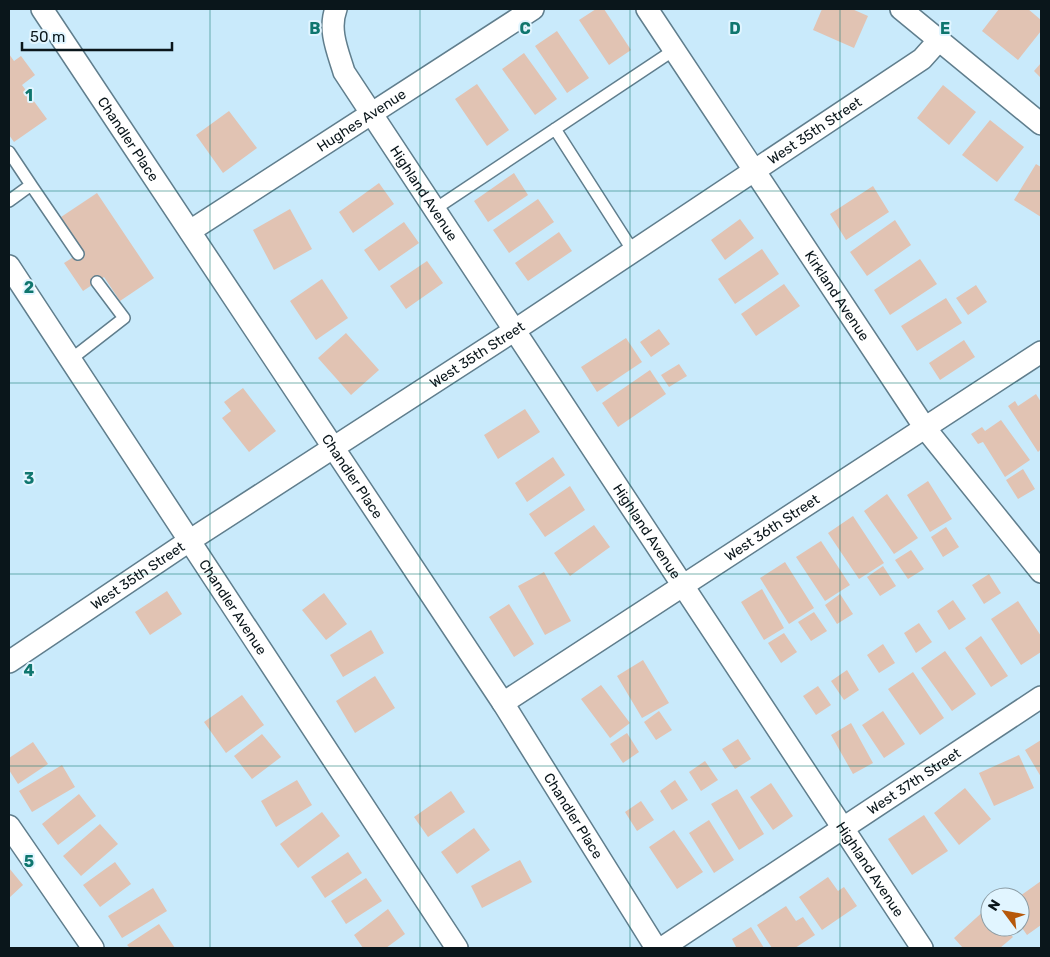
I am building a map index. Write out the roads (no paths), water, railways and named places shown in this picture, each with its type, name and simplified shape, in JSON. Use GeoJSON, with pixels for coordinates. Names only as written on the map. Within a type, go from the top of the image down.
{"type":"FeatureCollection","features":[{"type":"Feature","properties":{"kind":"street","name":"Chandler Place"},"geometry":{"type":"LineString","coordinates":[[42,9],[503,703],[656,948]]}},
{"type":"Feature","properties":{"kind":"street","name":"Highland Avenue"},"geometry":{"type":"LineString","coordinates":[[336,9],[334,39],[344,72],[922,948]]}},
{"type":"Feature","properties":{"kind":"street","name":"Hughes Avenue"},"geometry":{"type":"LineString","coordinates":[[190,231],[533,9]]}},
{"type":"Feature","properties":{"kind":"street","name":"Kirkland Avenue"},"geometry":{"type":"LineString","coordinates":[[647,9],[925,428],[1041,572]]}},
{"type":"Feature","properties":{"kind":"street"},"geometry":{"type":"LineString","coordinates":[[901,9],[1041,124]]}},
{"type":"Feature","properties":{"kind":"street","name":"West 35th Street"},"geometry":{"type":"LineString","coordinates":[[9,662],[189,541],[515,330],[922,59],[939,40]]}},
{"type":"Feature","properties":{"kind":"street","name":"Chandler Avenue"},"geometry":{"type":"LineString","coordinates":[[9,266],[457,948]]}},
{"type":"Feature","properties":{"kind":"street","name":"West 36th Street"},"geometry":{"type":"LineString","coordinates":[[503,703],[1041,352]]}},
{"type":"Feature","properties":{"kind":"street","name":"West 37th Street"},"geometry":{"type":"LineString","coordinates":[[662,948],[1041,697]]}},
{"type":"Feature","properties":{"kind":"street"},"geometry":{"type":"LineString","coordinates":[[9,826],[93,948]]}},
{"type":"Feature","properties":{"kind":"lane"},"geometry":{"type":"LineString","coordinates":[[435,209],[674,50]]}},
{"type":"Feature","properties":{"kind":"lane"},"geometry":{"type":"LineString","coordinates":[[555,129],[633,251]]}},
{"type":"Feature","properties":{"kind":"lane"},"geometry":{"type":"LineString","coordinates":[[9,152],[78,254]]}},
{"type":"Feature","properties":{"kind":"lane"},"geometry":{"type":"LineString","coordinates":[[9,201],[30,185]]}},
{"type":"Feature","properties":{"kind":"lane"},"geometry":{"type":"LineString","coordinates":[[70,360],[124,318],[98,282]]}}]}
